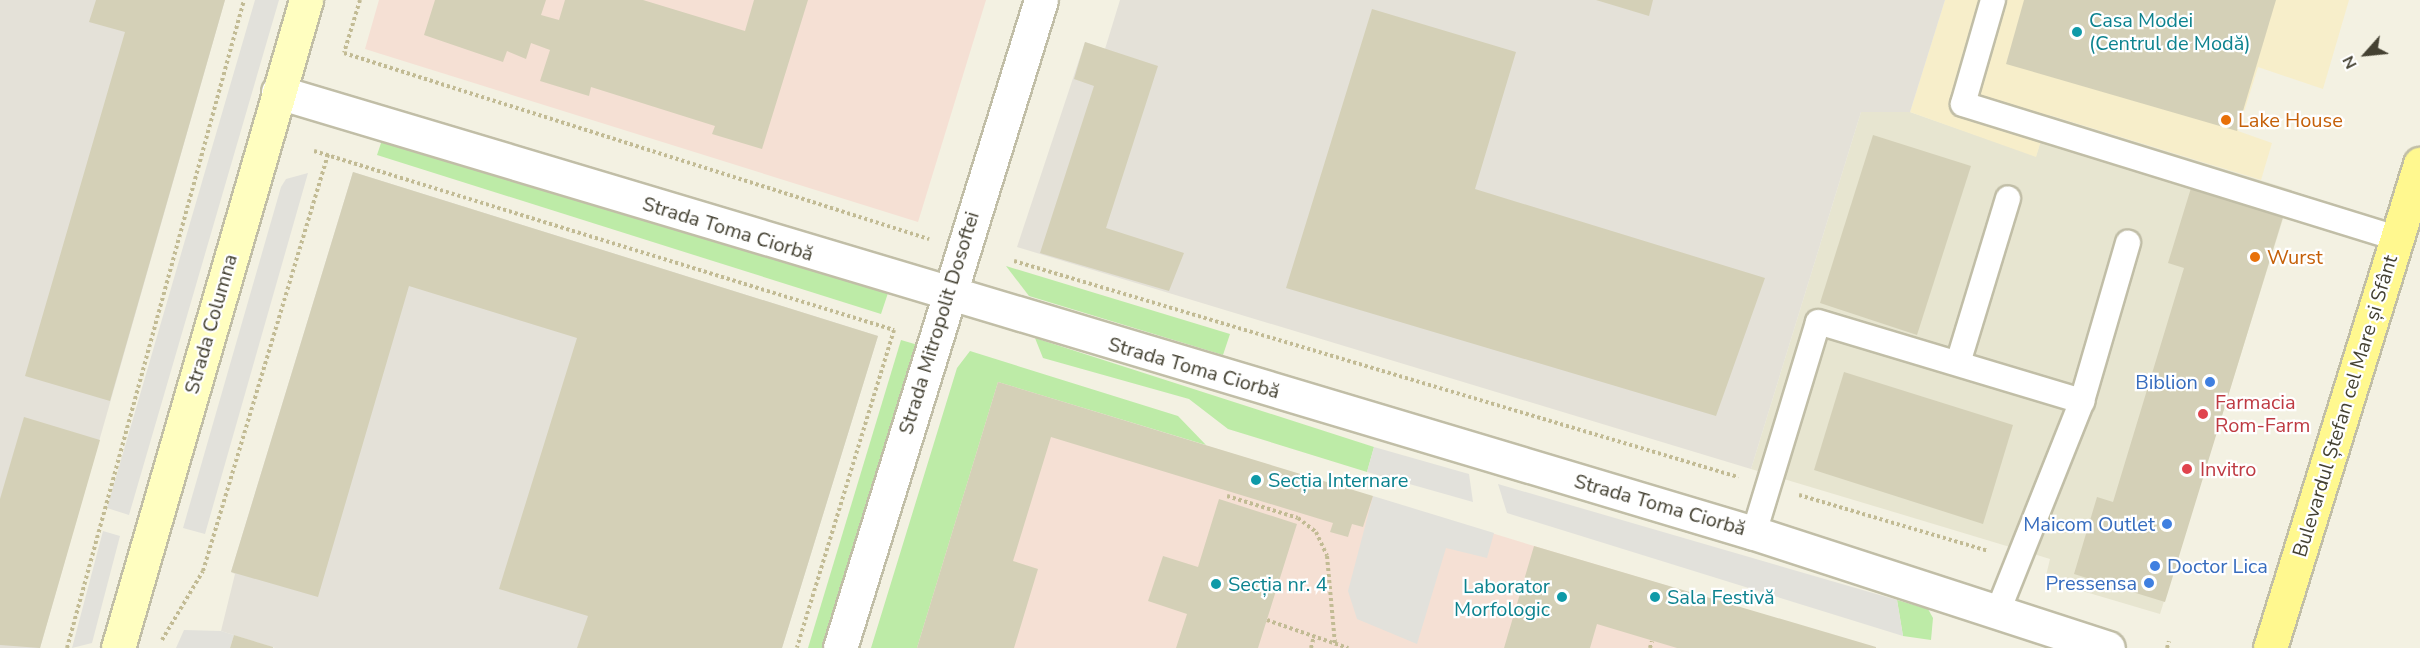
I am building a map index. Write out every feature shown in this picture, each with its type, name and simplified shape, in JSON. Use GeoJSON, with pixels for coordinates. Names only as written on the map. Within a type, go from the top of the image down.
{"type":"FeatureCollection","features":[{"type":"Feature","properties":{"kind":"main road","name":"Strada Columna"},"geometry":{"type":"LineString","coordinates":[[118,648],[306,0]]}},
{"type":"Feature","properties":{"kind":"main road","name":"Bulevardul Ștefan cel Mare și Sfânt"},"geometry":{"type":"LineString","coordinates":[[2270,648],[2420,164]]}},
{"type":"Feature","properties":{"kind":"street","name":"Strada Mitropolit Dosoftei"},"geometry":{"type":"LineString","coordinates":[[840,648],[947,295],[1041,0]]}},
{"type":"Feature","properties":{"kind":"street","name":"Strada Toma Ciorbă"},"geometry":{"type":"LineString","coordinates":[[278,92],[947,295],[1754,533],[2109,648]]}},
{"type":"Feature","properties":{"kind":"lane"},"geometry":{"type":"LineString","coordinates":[[1993,0],[1963,104],[2397,238]]}},
{"type":"Feature","properties":{"kind":"lane"},"geometry":{"type":"LineString","coordinates":[[1958,363],[2008,198]]}},
{"type":"Feature","properties":{"kind":"lane"},"geometry":{"type":"LineString","coordinates":[[1998,611],[2082,401],[2128,243]]}},
{"type":"Feature","properties":{"kind":"lane"},"geometry":{"type":"LineString","coordinates":[[1754,533],[1818,322],[2082,401]]}},
{"type":"Feature","properties":{"kind":"path"},"geometry":{"type":"LineString","coordinates":[[67,648],[244,0]]}},
{"type":"Feature","properties":{"kind":"path"},"geometry":{"type":"LineString","coordinates":[[360,0],[344,53],[938,242]]}},
{"type":"Feature","properties":{"kind":"path"},"geometry":{"type":"LineString","coordinates":[[314,151],[894,330],[797,648]]}},
{"type":"Feature","properties":{"kind":"path"},"geometry":{"type":"LineString","coordinates":[[160,648],[203,571],[328,154]]}},
{"type":"Feature","properties":{"kind":"path"},"geometry":{"type":"LineString","coordinates":[[1014,261],[2018,560]]}},
{"type":"Feature","properties":{"kind":"path"},"geometry":{"type":"LineString","coordinates":[[1227,496],[1298,518],[1316,532],[1327,556],[1335,644]]}},
{"type":"Feature","properties":{"kind":"path"},"geometry":{"type":"LineString","coordinates":[[1267,620],[1348,648]]}},
{"type":"Feature","properties":{"kind":"path"},"geometry":{"type":"LineString","coordinates":[[1311,648],[1314,636]]}},
{"type":"Feature","properties":{"kind":"path"},"geometry":{"type":"LineString","coordinates":[[1650,648],[1652,641]]}},
{"type":"Feature","properties":{"kind":"path"},"geometry":{"type":"LineString","coordinates":[[2167,648],[2169,641]]}},
{"type":"Feature","properties":{"kind":"shaded area"},"geometry":{"type":"Polygon","coordinates":[[[0,0],[225,0],[40,648],[0,648],[0,0]]]}},
{"type":"Feature","properties":{"kind":"shaded area"},"geometry":{"type":"Polygon","coordinates":[[[255,0],[279,0],[129,515],[107,508],[255,0]]]}},
{"type":"Feature","properties":{"kind":"shaded area"},"geometry":{"type":"Polygon","coordinates":[[[379,0],[986,0],[918,222],[365,49],[379,0]]]}},
{"type":"Feature","properties":{"kind":"shaded area"},"geometry":{"type":"Polygon","coordinates":[[[1120,0],[1945,0],[1910,112],[1861,112],[1751,469],[1017,247],[1085,42],[1105,49],[1120,0]]]}},
{"type":"Feature","properties":{"kind":"shaded area","name":"Casa Modei (Centrul de Modă)"},"geometry":{"type":"Polygon","coordinates":[[[1945,0],[2349,0],[2323,89],[2258,67],[2238,131],[2272,143],[2261,180],[2049,115],[2036,157],[1910,112],[1945,0]]]}},
{"type":"Feature","properties":{"kind":"shaded area"},"geometry":{"type":"Polygon","coordinates":[[[1861,112],[1910,112],[2036,156],[2049,115],[2292,190],[2160,614],[2045,580],[2050,559],[1751,469],[1861,112]]]}},
{"type":"Feature","properties":{"kind":"shaded area"},"geometry":{"type":"Polygon","coordinates":[[[353,172],[878,336],[782,648],[275,648],[221,631],[235,574],[231,572],[353,172]]]}},
{"type":"Feature","properties":{"kind":"shaded area"},"geometry":{"type":"Polygon","coordinates":[[[308,173],[205,534],[183,528],[281,187],[286,179],[308,173]]]}},
{"type":"Feature","properties":{"kind":"shaded area"},"geometry":{"type":"Polygon","coordinates":[[[998,382],[1534,546],[1875,648],[917,648],[998,382]]]}},
{"type":"Feature","properties":{"kind":"shaded area"},"geometry":{"type":"Polygon","coordinates":[[[1374,447],[1469,474],[1473,502],[1367,472],[1374,447]]]}},
{"type":"Feature","properties":{"kind":"shaded area"},"geometry":{"type":"Polygon","coordinates":[[[1498,484],[1897,600],[1903,636],[1507,513],[1498,484]]]}},
{"type":"Feature","properties":{"kind":"shaded area"},"geometry":{"type":"Polygon","coordinates":[[[1373,496],[1494,533],[1487,558],[1446,548],[1417,644],[1357,619],[1348,591],[1373,496]]]}},
{"type":"Feature","properties":{"kind":"shaded area"},"geometry":{"type":"Polygon","coordinates":[[[103,531],[120,536],[92,643],[72,648],[103,531]]]}},
{"type":"Feature","properties":{"kind":"shaded area"},"geometry":{"type":"Polygon","coordinates":[[[184,630],[221,631],[234,635],[230,648],[176,648],[184,630]]]}},
{"type":"Feature","properties":{"kind":"green space"},"geometry":{"type":"Polygon","coordinates":[[[384,134],[888,293],[881,314],[377,155],[384,134]]]}},
{"type":"Feature","properties":{"kind":"green space"},"geometry":{"type":"Polygon","coordinates":[[[1006,266],[1230,334],[1223,355],[1029,296],[1006,266]]]}},
{"type":"Feature","properties":{"kind":"green space"},"geometry":{"type":"Polygon","coordinates":[[[1035,338],[1374,447],[1367,472],[1228,429],[1189,399],[1043,358],[1035,338]]]}},
{"type":"Feature","properties":{"kind":"green space"},"geometry":{"type":"Polygon","coordinates":[[[901,340],[918,345],[825,648],[808,648],[901,340]]]}},
{"type":"Feature","properties":{"kind":"green space"},"geometry":{"type":"Polygon","coordinates":[[[970,351],[1178,416],[1206,445],[998,382],[917,648],[871,648],[957,368],[970,351]]]}},
{"type":"Feature","properties":{"kind":"green space"},"geometry":{"type":"Polygon","coordinates":[[[1897,600],[1928,609],[1933,618],[1931,640],[1903,636],[1897,600]]]}},
{"type":"Feature","properties":{"kind":"building"},"geometry":{"type":"Polygon","coordinates":[[[96,0],[225,0],[110,401],[25,376],[125,32],[89,22],[96,0]]]}},
{"type":"Feature","properties":{"kind":"building"},"geometry":{"type":"Polygon","coordinates":[[[435,0],[546,0],[541,15],[559,20],[565,0],[643,0],[745,31],[754,0],[808,0],[762,149],[712,134],[715,126],[591,87],[589,96],[540,81],[550,50],[531,43],[526,59],[507,51],[503,62],[424,35],[435,0]]]}},
{"type":"Feature","properties":{"kind":"building"},"geometry":{"type":"Polygon","coordinates":[[[1596,0],[1653,0],[1649,16],[1596,0]]]}},
{"type":"Feature","properties":{"kind":"building"},"geometry":{"type":"Polygon","coordinates":[[[2024,0],[2276,0],[2237,131],[2006,64],[2024,0]]]}},
{"type":"Feature","properties":{"kind":"building"},"geometry":{"type":"Polygon","coordinates":[[[1372,9],[1516,52],[1475,189],[1765,278],[1716,416],[1286,288],[1372,9]]]}},
{"type":"Feature","properties":{"kind":"building"},"geometry":{"type":"Polygon","coordinates":[[[1085,42],[1158,66],[1106,228],[1184,253],[1169,291],[1040,253],[1094,86],[1074,79],[1085,42]]]}},
{"type":"Feature","properties":{"kind":"building"},"geometry":{"type":"Polygon","coordinates":[[[1873,135],[1971,166],[1917,335],[1820,303],[1873,135]]]}},
{"type":"Feature","properties":{"kind":"building"},"geometry":{"type":"Polygon","coordinates":[[[353,172],[878,336],[782,648],[577,648],[588,616],[499,589],[577,338],[409,286],[318,597],[231,572],[353,172]]]}},
{"type":"Feature","properties":{"kind":"building"},"geometry":{"type":"Polygon","coordinates":[[[2191,188],[2283,217],[2165,602],[2074,574],[2097,497],[2113,502],[2184,268],[2168,263],[2191,188]]]}},
{"type":"Feature","properties":{"kind":"building"},"geometry":{"type":"Polygon","coordinates":[[[1844,372],[2013,425],[1983,524],[1814,470],[1844,372]]]}},
{"type":"Feature","properties":{"kind":"building"},"geometry":{"type":"Polygon","coordinates":[[[998,382],[1373,496],[1363,527],[1352,524],[1348,537],[1330,532],[1333,523],[1051,437],[1013,561],[1038,569],[1014,648],[917,648],[998,382]]]}},
{"type":"Feature","properties":{"kind":"building"},"geometry":{"type":"Polygon","coordinates":[[[24,417],[100,440],[40,648],[0,645],[0,499],[24,417]]]}},
{"type":"Feature","properties":{"kind":"building","name":"Secția nr. 4"},"geometry":{"type":"Polygon","coordinates":[[[1219,499],[1297,524],[1258,648],[1176,648],[1187,614],[1148,601],[1163,556],[1198,567],[1219,499]]]}},
{"type":"Feature","properties":{"kind":"building"},"geometry":{"type":"Polygon","coordinates":[[[1534,546],[1876,648],[1677,648],[1597,624],[1590,648],[1504,648],[1534,546]]]}},
{"type":"Feature","properties":{"kind":"building"},"geometry":{"type":"Polygon","coordinates":[[[234,635],[273,647],[273,648],[230,648],[234,635]]]}},
{"type":"Feature","properties":{"kind":"place","name":"Casa Modei (Centrul de Modă)"},"geometry":{"type":"Point","coordinates":[2077,32]}},
{"type":"Feature","properties":{"kind":"place","name":"Lake House"},"geometry":{"type":"Point","coordinates":[2226,120]}},
{"type":"Feature","properties":{"kind":"place","name":"Wurst"},"geometry":{"type":"Point","coordinates":[2255,257]}},
{"type":"Feature","properties":{"kind":"place","name":"Biblion"},"geometry":{"type":"Point","coordinates":[2210,382]}},
{"type":"Feature","properties":{"kind":"place","name":"Farmacia Rom-Farm"},"geometry":{"type":"Point","coordinates":[2203,414]}},
{"type":"Feature","properties":{"kind":"place","name":"Invitro"},"geometry":{"type":"Point","coordinates":[2187,469]}},
{"type":"Feature","properties":{"kind":"place","name":"Secția Internare"},"geometry":{"type":"Point","coordinates":[1256,480]}},
{"type":"Feature","properties":{"kind":"place","name":"Maicom Outlet"},"geometry":{"type":"Point","coordinates":[2167,524]}},
{"type":"Feature","properties":{"kind":"place","name":"Doctor Lica"},"geometry":{"type":"Point","coordinates":[2155,566]}},
{"type":"Feature","properties":{"kind":"place","name":"Pressensa"},"geometry":{"type":"Point","coordinates":[2149,583]}},
{"type":"Feature","properties":{"kind":"place","name":"Secția nr. 4"},"geometry":{"type":"Point","coordinates":[1216,584]}},
{"type":"Feature","properties":{"kind":"place","name":"Laborator Morfologic"},"geometry":{"type":"Point","coordinates":[1562,597]}},
{"type":"Feature","properties":{"kind":"place","name":"Sala Festivă"},"geometry":{"type":"Point","coordinates":[1655,597]}}]}
